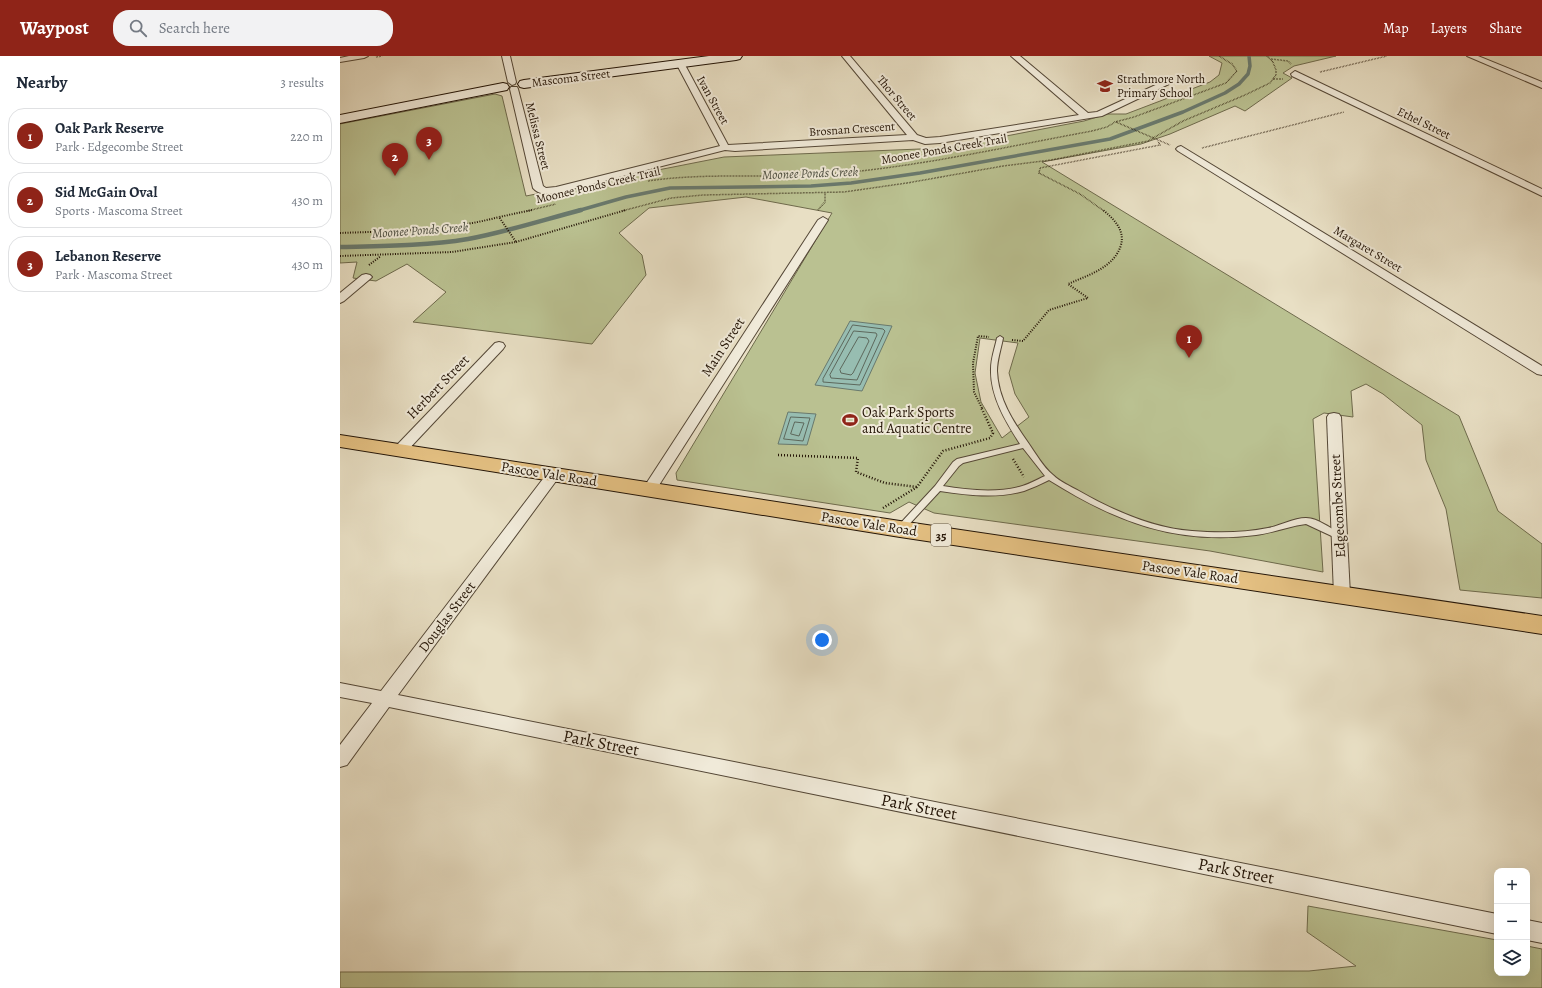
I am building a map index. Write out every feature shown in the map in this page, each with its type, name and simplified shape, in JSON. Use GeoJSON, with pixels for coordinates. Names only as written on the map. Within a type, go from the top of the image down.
{"type":"FeatureCollection","features":[{"type":"Feature","properties":{"kind":"main road","name":"Mascoma Street"},"geometry":{"type":"LineString","coordinates":[[340,120],[513,85],[736,56]]}},
{"type":"Feature","properties":{"kind":"main road","name":"Pascoe Vale Road"},"geometry":{"type":"LineString","coordinates":[[340,441],[900,529],[1542,625]]}},
{"type":"Feature","properties":{"kind":"street"},"geometry":{"type":"LineString","coordinates":[[340,60],[364,56]]}},
{"type":"Feature","properties":{"kind":"street","name":"Melissa Street"},"geometry":{"type":"LineString","coordinates":[[506,56],[538,188]]}},
{"type":"Feature","properties":{"kind":"street","name":"Thor Street"},"geometry":{"type":"LineString","coordinates":[[846,56],[914,137]]}},
{"type":"Feature","properties":{"kind":"street"},"geometry":{"type":"LineString","coordinates":[[1015,56],[1086,116]]}},
{"type":"Feature","properties":{"kind":"street"},"geometry":{"type":"LineString","coordinates":[[1471,56],[1542,85]]}},
{"type":"Feature","properties":{"kind":"street","name":"Ivan Street"},"geometry":{"type":"LineString","coordinates":[[680,63],[725,147]]}},
{"type":"Feature","properties":{"kind":"street","name":"Ethel Street"},"geometry":{"type":"LineString","coordinates":[[1298,75],[1542,193]]}},
{"type":"Feature","properties":{"kind":"street","name":"Brosnan Crescent"},"geometry":{"type":"LineString","coordinates":[[538,188],[544,191],[556,190],[725,147],[735,148],[914,137],[925,141],[940,140],[1099,114],[1165,84]]}},
{"type":"Feature","properties":{"kind":"street","name":"Margaret Street"},"geometry":{"type":"LineString","coordinates":[[1183,151],[1542,371]]}},
{"type":"Feature","properties":{"kind":"street","name":"Main Street"},"geometry":{"type":"LineString","coordinates":[[648,490],[819,216]]}},
{"type":"Feature","properties":{"kind":"street"},"geometry":{"type":"LineString","coordinates":[[340,299],[366,277]]}},
{"type":"Feature","properties":{"kind":"street","name":"Herbert Street"},"geometry":{"type":"LineString","coordinates":[[400,450],[499,346]]}},
{"type":"Feature","properties":{"kind":"street","name":"Edgecombe Street"},"geometry":{"type":"LineString","coordinates":[[1334,417],[1342,595]]}},
{"type":"Feature","properties":{"kind":"street","name":"Douglas Street"},"geometry":{"type":"LineString","coordinates":[[340,759],[554,474]]}},
{"type":"Feature","properties":{"kind":"street","name":"Park Street"},"geometry":{"type":"LineString","coordinates":[[340,690],[1494,923]]}},
{"type":"Feature","properties":{"kind":"street"},"geometry":{"type":"LineString","coordinates":[[1530,931],[1542,933]]}},
{"type":"Feature","properties":{"kind":"lane"},"geometry":{"type":"LineString","coordinates":[[1000,338],[994,373],[997,390],[1011,422],[1038,463],[1050,477],[1093,503],[1140,522],[1188,533],[1212,535],[1242,534],[1267,531],[1307,521],[1339,536]]}},
{"type":"Feature","properties":{"kind":"lane"},"geometry":{"type":"LineString","coordinates":[[900,529],[938,488],[956,464],[960,461],[1026,445]]}},
{"type":"Feature","properties":{"kind":"lane"},"geometry":{"type":"LineString","coordinates":[[938,488],[980,494],[1001,493],[1022,489],[1050,477]]}},
{"type":"Feature","properties":{"kind":"path","name":"Moonee Ponds Creek Trail"},"geometry":{"type":"LineString","coordinates":[[642,182],[691,176],[806,175],[855,172],[927,161],[1092,131],[1107,127],[1115,122],[1134,117],[1226,83],[1237,71],[1232,64],[1219,56]]}},
{"type":"Feature","properties":{"kind":"path"},"geometry":{"type":"LineString","coordinates":[[340,256],[452,252],[516,242],[617,212],[671,198],[702,195],[825,193],[878,187],[1003,166],[1052,160],[1155,139],[1183,121],[1267,84],[1276,74],[1276,70],[1271,59],[1267,56]]}},
{"type":"Feature","properties":{"kind":"path"},"geometry":{"type":"LineString","coordinates":[[1298,75],[1387,56]]}},
{"type":"Feature","properties":{"kind":"path"},"geometry":{"type":"LineString","coordinates":[[1271,59],[1278,59]]}},
{"type":"Feature","properties":{"kind":"path"},"geometry":{"type":"LineString","coordinates":[[1120,124],[1183,151],[1349,111]]}},
{"type":"Feature","properties":{"kind":"path"},"geometry":{"type":"LineString","coordinates":[[882,508],[917,487],[943,451],[990,438],[993,433],[974,392],[973,363],[978,336],[1023,341],[1049,310],[1088,298],[1068,284],[1099,270],[1111,262],[1120,250],[1124,239],[1121,228],[1107,211],[1087,198],[1039,173],[1040,168],[1160,145],[1158,141]]}},
{"type":"Feature","properties":{"kind":"path"},"geometry":{"type":"LineString","coordinates":[[819,216],[825,202],[825,193]]}},
{"type":"Feature","properties":{"kind":"path","name":"Moonee Ponds Creek Trail"},"geometry":{"type":"LineString","coordinates":[[340,233],[444,229],[480,223],[499,217],[557,204]]}},
{"type":"Feature","properties":{"kind":"path"},"geometry":{"type":"LineString","coordinates":[[499,217],[516,242]]}},
{"type":"Feature","properties":{"kind":"path"},"geometry":{"type":"LineString","coordinates":[[990,438],[1002,460],[1013,459],[1024,477],[1014,480],[1022,489]]}},
{"type":"Feature","properties":{"kind":"path"},"geometry":{"type":"LineString","coordinates":[[778,455],[858,458],[856,472],[876,481],[900,487],[917,487]]}},
{"type":"Feature","properties":{"kind":"green space"},"geometry":{"type":"Polygon","coordinates":[[[1209,56],[1336,56],[1294,66],[1283,73],[1292,78],[1245,111],[1235,106],[1170,134],[1141,144],[1042,162],[1459,416],[1498,511],[1542,544],[1542,598],[1460,590],[1446,509],[1426,460],[1422,425],[1383,394],[1366,384],[1351,391],[1353,417],[1324,413],[1313,419],[1323,572],[1210,551],[934,513],[909,502],[890,513],[677,480],[676,473],[832,213],[746,197],[649,208],[619,233],[642,255],[646,275],[592,344],[413,322],[446,292],[407,264],[376,281],[353,278],[357,262],[340,263],[340,124],[495,94],[502,96],[526,196],[724,157],[944,148],[1084,121],[1107,114],[1126,114],[1210,82],[1219,75],[1222,63],[1209,56]],[[980,338],[975,373],[981,402],[1002,438],[1029,417],[1015,394],[1009,373],[1018,343],[980,338]]]}},
{"type":"Feature","properties":{"kind":"green space"},"geometry":{"type":"Polygon","coordinates":[[[1308,906],[1494,939],[1494,976],[1530,976],[1530,947],[1542,949],[1542,988],[340,988],[340,972],[1309,971],[1356,966],[1307,932],[1308,906]]]}},
{"type":"Feature","properties":{"kind":"water"},"geometry":{"type":"Polygon","coordinates":[[[850,321],[892,326],[862,391],[815,385],[850,321]]]}},
{"type":"Feature","properties":{"kind":"water"},"geometry":{"type":"Polygon","coordinates":[[[788,412],[816,414],[807,445],[778,444],[788,412]]]}},
{"type":"Feature","properties":{"kind":"waterway","name":"Moonee Ponds Creek"},"geometry":{"type":"LineString","coordinates":[[577,211],[626,197],[670,188],[811,186],[851,183],[920,173],[1110,139],[1183,112],[1225,93],[1239,84],[1248,74],[1250,66],[1249,56]]}},
{"type":"Feature","properties":{"kind":"waterway","name":"Moonee Ponds Creek"},"geometry":{"type":"LineString","coordinates":[[340,247],[388,246],[468,239],[581,210]]}},
{"type":"Feature","properties":{"kind":"place","name":"Strathmore North Primary School"},"geometry":{"type":"Point","coordinates":[1105,86]}},
{"type":"Feature","properties":{"kind":"place","name":"Lebanon Reserve"},"geometry":{"type":"Point","coordinates":[429,160]}},
{"type":"Feature","properties":{"kind":"place","name":"Sid McGain Oval"},"geometry":{"type":"Point","coordinates":[395,176]}},
{"type":"Feature","properties":{"kind":"place","name":"Oak Park Reserve"},"geometry":{"type":"Point","coordinates":[1189,358]}},
{"type":"Feature","properties":{"kind":"place","name":"Oak Park Sports and Aquatic Centre"},"geometry":{"type":"Point","coordinates":[850,420]}}]}
